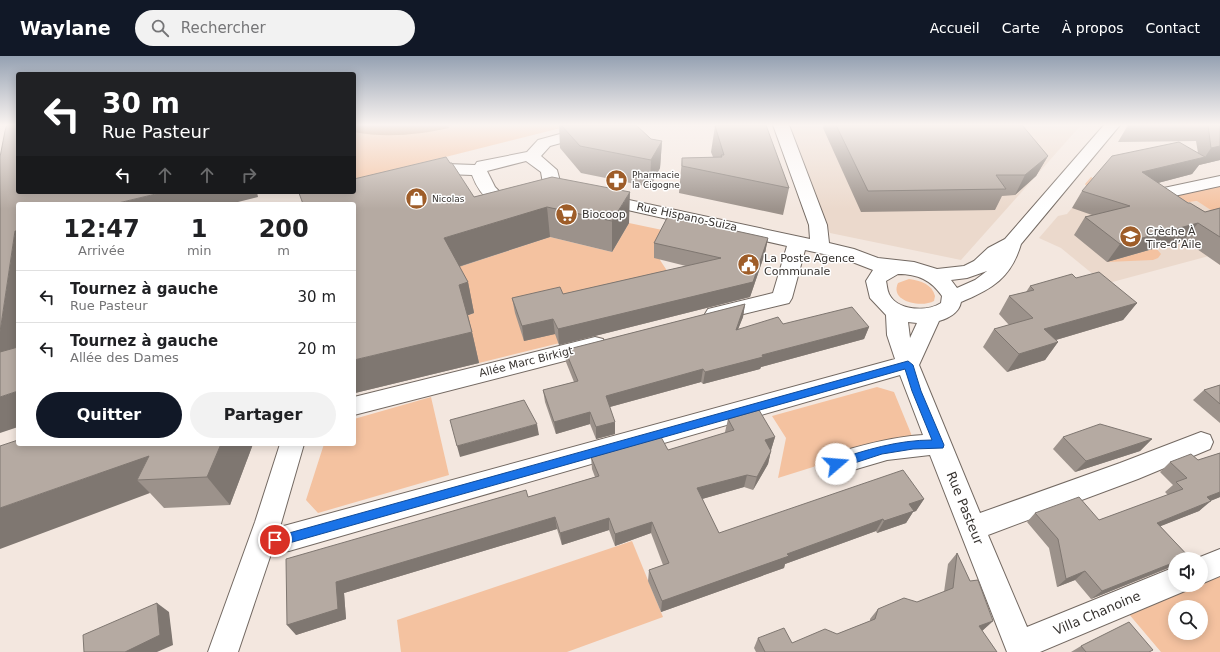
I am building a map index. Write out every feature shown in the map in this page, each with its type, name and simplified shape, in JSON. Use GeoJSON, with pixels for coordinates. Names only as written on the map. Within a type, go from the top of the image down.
{"type":"FeatureCollection","features":[{"type":"Feature","properties":{"kind":"street"},"geometry":{"type":"LineString","coordinates":[[531,157],[535,153]]}},
{"type":"Feature","properties":{"kind":"street"},"geometry":{"type":"LineString","coordinates":[[791,153],[818,225],[820,247]]}},
{"type":"Feature","properties":{"kind":"street"},"geometry":{"type":"LineString","coordinates":[[934,276],[967,272],[981,266],[995,252],[1012,243],[1088,153]]}},
{"type":"Feature","properties":{"kind":"street"},"geometry":{"type":"LineString","coordinates":[[415,178],[446,169],[479,170],[483,166],[523,156],[531,157],[549,170],[555,193],[507,201],[499,200],[492,196],[480,177],[479,170]]}},
{"type":"Feature","properties":{"kind":"street"},"geometry":{"type":"LineString","coordinates":[[1165,193],[1220,181]]}},
{"type":"Feature","properties":{"kind":"street","name":"Rue Hispano-Suiza"},"geometry":{"type":"LineString","coordinates":[[555,193],[798,242],[895,268]]}},
{"type":"Feature","properties":{"kind":"street"},"geometry":{"type":"LineString","coordinates":[[694,320],[782,298],[798,242]]}},
{"type":"Feature","properties":{"kind":"street"},"geometry":{"type":"LineString","coordinates":[[952,298],[984,285],[1003,268],[1009,256],[1012,243]]}},
{"type":"Feature","properties":{"kind":"street","name":"Rue Hispano-Suiza"},"geometry":{"type":"LineString","coordinates":[[820,247],[849,264],[876,288]]}},
{"type":"Feature","properties":{"kind":"street"},"geometry":{"type":"LineString","coordinates":[[895,268],[916,269],[934,276],[943,283],[952,298],[950,307],[942,313],[930,317],[918,317],[896,310],[882,300],[876,288],[876,281],[880,275],[895,268]]}},
{"type":"Feature","properties":{"kind":"street","name":"Rue Pasteur"},"geometry":{"type":"LineString","coordinates":[[896,310],[898,335],[917,391],[1021,649]]}},
{"type":"Feature","properties":{"kind":"street"},"geometry":{"type":"LineString","coordinates":[[261,543],[289,538],[873,373],[908,365],[930,317]]}},
{"type":"Feature","properties":{"kind":"street","name":"Allée Marc Birkigt"},"geometry":{"type":"LineString","coordinates":[[356,405],[618,339]]}},
{"type":"Feature","properties":{"kind":"street"},"geometry":{"type":"LineString","coordinates":[[973,528],[1129,471],[1201,442]]}},
{"type":"Feature","properties":{"kind":"street"},"geometry":{"type":"LineString","coordinates":[[836,464],[882,450],[913,444],[939,445]]}},
{"type":"Feature","properties":{"kind":"street"},"geometry":{"type":"LineString","coordinates":[[223,652],[261,543],[291,446]]}},
{"type":"Feature","properties":{"kind":"street"},"geometry":{"type":"LineString","coordinates":[[1208,567],[1220,562]]}},
{"type":"Feature","properties":{"kind":"street","name":"Villa Chanoine"},"geometry":{"type":"LineString","coordinates":[[1021,649],[1168,584]]}},
{"type":"Feature","properties":{"kind":"shaded area"},"geometry":{"type":"Polygon","coordinates":[[[356,153],[462,153],[356,179],[356,153]]]}},
{"type":"Feature","properties":{"kind":"shaded area"},"geometry":{"type":"Polygon","coordinates":[[[799,153],[1056,153],[961,260],[830,233],[799,153]]]}},
{"type":"Feature","properties":{"kind":"shaded area"},"geometry":{"type":"Polygon","coordinates":[[[1091,177],[1137,202],[1220,184],[1220,216],[1197,201],[1135,209],[1088,189],[1085,184],[1091,177]]]}},
{"type":"Feature","properties":{"kind":"shaded area","name":"Crèche À Tire-d’Aile"},"geometry":{"type":"Polygon","coordinates":[[[1198,201],[1220,216],[1220,253],[1105,284],[1061,248],[1039,238],[1058,216],[1067,214],[1072,208],[1135,209],[1198,201]]]}},
{"type":"Feature","properties":{"kind":"shaded area"},"geometry":{"type":"Polygon","coordinates":[[[629,223],[667,231],[660,260],[675,283],[572,330],[576,339],[479,363],[466,316],[474,313],[446,260],[462,266],[550,237],[612,252],[629,223]]]}},
{"type":"Feature","properties":{"kind":"shaded area"},"geometry":{"type":"Polygon","coordinates":[[[1156,248],[1161,254],[1158,258],[1153,260],[1107,262],[1156,248]]]}},
{"type":"Feature","properties":{"kind":"shaded area"},"geometry":{"type":"Polygon","coordinates":[[[909,279],[922,282],[929,286],[934,292],[934,301],[922,304],[908,302],[902,299],[896,290],[898,283],[909,279]]]}},
{"type":"Feature","properties":{"kind":"shaded area"},"geometry":{"type":"Polygon","coordinates":[[[877,387],[894,392],[912,436],[778,478],[786,438],[772,416],[877,387]]]}},
{"type":"Feature","properties":{"kind":"shaded area"},"geometry":{"type":"Polygon","coordinates":[[[431,397],[449,475],[318,513],[306,500],[323,446],[356,446],[356,418],[431,397]]]}},
{"type":"Feature","properties":{"kind":"shaded area"},"geometry":{"type":"Polygon","coordinates":[[[632,541],[663,617],[567,652],[401,652],[397,620],[632,541]]]}},
{"type":"Feature","properties":{"kind":"shaded area"},"geometry":{"type":"Polygon","coordinates":[[[1220,573],[1220,652],[1161,652],[1128,613],[1177,592],[1208,592],[1208,578],[1220,573]]]}},
{"type":"Feature","properties":{"kind":"building"},"geometry":{"type":"Polygon","coordinates":[[[1,153],[16,153],[16,194],[156,194],[122,202],[16,202],[16,231],[0,332],[1,153]]]}},
{"type":"Feature","properties":{"kind":"building"},"geometry":{"type":"Polygon","coordinates":[[[615,153],[655,153],[651,160],[615,153]]]}},
{"type":"Feature","properties":{"kind":"building"},"geometry":{"type":"Polygon","coordinates":[[[723,153],[776,153],[789,188],[682,166],[682,158],[722,157],[721,155],[724,155],[723,153]]]}},
{"type":"Feature","properties":{"kind":"building"},"geometry":{"type":"Polygon","coordinates":[[[849,153],[1045,153],[1048,156],[1025,175],[996,175],[1006,189],[868,191],[849,153]]]}},
{"type":"Feature","properties":{"kind":"building"},"geometry":{"type":"Polygon","coordinates":[[[1127,153],[1198,153],[1205,157],[1142,172],[1188,203],[1205,212],[1220,208],[1220,237],[1198,223],[1120,244],[1085,217],[1130,206],[1082,191],[1112,156],[1127,153]]]}},
{"type":"Feature","properties":{"kind":"building"},"geometry":{"type":"Polygon","coordinates":[[[446,157],[450,163],[452,163],[474,197],[552,177],[630,192],[612,221],[547,207],[444,238],[468,282],[459,285],[472,332],[356,360],[356,202],[302,202],[299,194],[356,194],[356,179],[446,157]]]}},
{"type":"Feature","properties":{"kind":"building"},"geometry":{"type":"Polygon","coordinates":[[[668,216],[768,238],[753,282],[558,329],[553,319],[522,326],[512,298],[560,287],[563,294],[721,258],[654,243],[668,216]]]}},
{"type":"Feature","properties":{"kind":"building"},"geometry":{"type":"Polygon","coordinates":[[[1099,272],[1137,303],[1044,329],[1058,342],[1019,354],[994,329],[1033,318],[1009,296],[1034,290],[1030,286],[1072,274],[1076,278],[1099,272]]]}},
{"type":"Feature","properties":{"kind":"building"},"geometry":{"type":"Polygon","coordinates":[[[745,304],[736,330],[778,317],[783,324],[852,307],[869,327],[762,355],[763,357],[705,372],[703,369],[606,396],[615,422],[596,427],[590,412],[554,422],[543,390],[578,381],[565,350],[745,304]]]}},
{"type":"Feature","properties":{"kind":"building"},"geometry":{"type":"Polygon","coordinates":[[[16,348],[16,392],[0,397],[0,352],[16,348]]]}},
{"type":"Feature","properties":{"kind":"building"},"geometry":{"type":"Polygon","coordinates":[[[1220,385],[1220,404],[1204,390],[1220,385]]]}},
{"type":"Feature","properties":{"kind":"building"},"geometry":{"type":"Polygon","coordinates":[[[524,400],[537,424],[457,446],[450,420],[524,400]]]}},
{"type":"Feature","properties":{"kind":"building"},"geometry":{"type":"Polygon","coordinates":[[[759,410],[775,437],[765,440],[771,451],[757,477],[747,475],[697,488],[719,533],[903,470],[924,499],[909,504],[914,511],[884,521],[883,519],[787,554],[789,556],[662,601],[649,570],[669,563],[652,522],[615,534],[609,518],[560,533],[555,517],[336,582],[338,609],[287,625],[286,559],[526,490],[528,497],[599,476],[591,457],[607,452],[605,449],[623,444],[624,447],[661,437],[668,450],[734,430],[728,419],[759,410]]]}},
{"type":"Feature","properties":{"kind":"building"},"geometry":{"type":"Polygon","coordinates":[[[1100,424],[1152,439],[1086,461],[1063,437],[1100,424]]]}},
{"type":"Feature","properties":{"kind":"building"},"geometry":{"type":"Polygon","coordinates":[[[16,441],[16,446],[220,446],[207,477],[137,480],[149,456],[0,508],[0,446],[16,441]]]}},
{"type":"Feature","properties":{"kind":"building"},"geometry":{"type":"Polygon","coordinates":[[[1220,453],[1220,492],[1207,497],[1211,501],[1157,523],[1184,552],[1168,552],[1168,565],[1102,591],[1085,571],[1066,579],[1058,539],[1035,513],[1079,497],[1099,520],[1183,489],[1176,482],[1187,478],[1170,462],[1191,454],[1198,460],[1220,453]]]}},
{"type":"Feature","properties":{"kind":"building"},"geometry":{"type":"Polygon","coordinates":[[[957,553],[970,581],[978,580],[993,621],[979,626],[997,652],[765,652],[758,638],[784,628],[792,643],[825,629],[837,634],[875,619],[878,609],[904,598],[917,602],[953,588],[957,553]]]}},
{"type":"Feature","properties":{"kind":"building"},"geometry":{"type":"Polygon","coordinates":[[[157,603],[160,635],[125,652],[84,652],[83,635],[157,603]]]}},
{"type":"Feature","properties":{"kind":"building"},"geometry":{"type":"Polygon","coordinates":[[[1129,622],[1153,650],[1149,652],[1086,652],[1081,646],[1129,622]]]}},
{"type":"Feature","properties":{"kind":"place","name":"Pharmacie la Cigogne"},"geometry":{"type":"Point","coordinates":[617,180]}},
{"type":"Feature","properties":{"kind":"place","name":"Nicolas"},"geometry":{"type":"Point","coordinates":[417,199]}},
{"type":"Feature","properties":{"kind":"place","name":"Biocoop"},"geometry":{"type":"Point","coordinates":[566,214]}},
{"type":"Feature","properties":{"kind":"place","name":"Crèche À Tire-d’Aile"},"geometry":{"type":"Point","coordinates":[1130,237]}},
{"type":"Feature","properties":{"kind":"place","name":"La Poste Agence Communale"},"geometry":{"type":"Point","coordinates":[748,264]}},
{"type":"Feature","properties":{"kind":"route"},"geometry":{"type":"LineString","coordinates":[[275,540],[289,538],[880,371],[908,365],[939,445],[913,444],[882,450],[836,464]]}}]}
